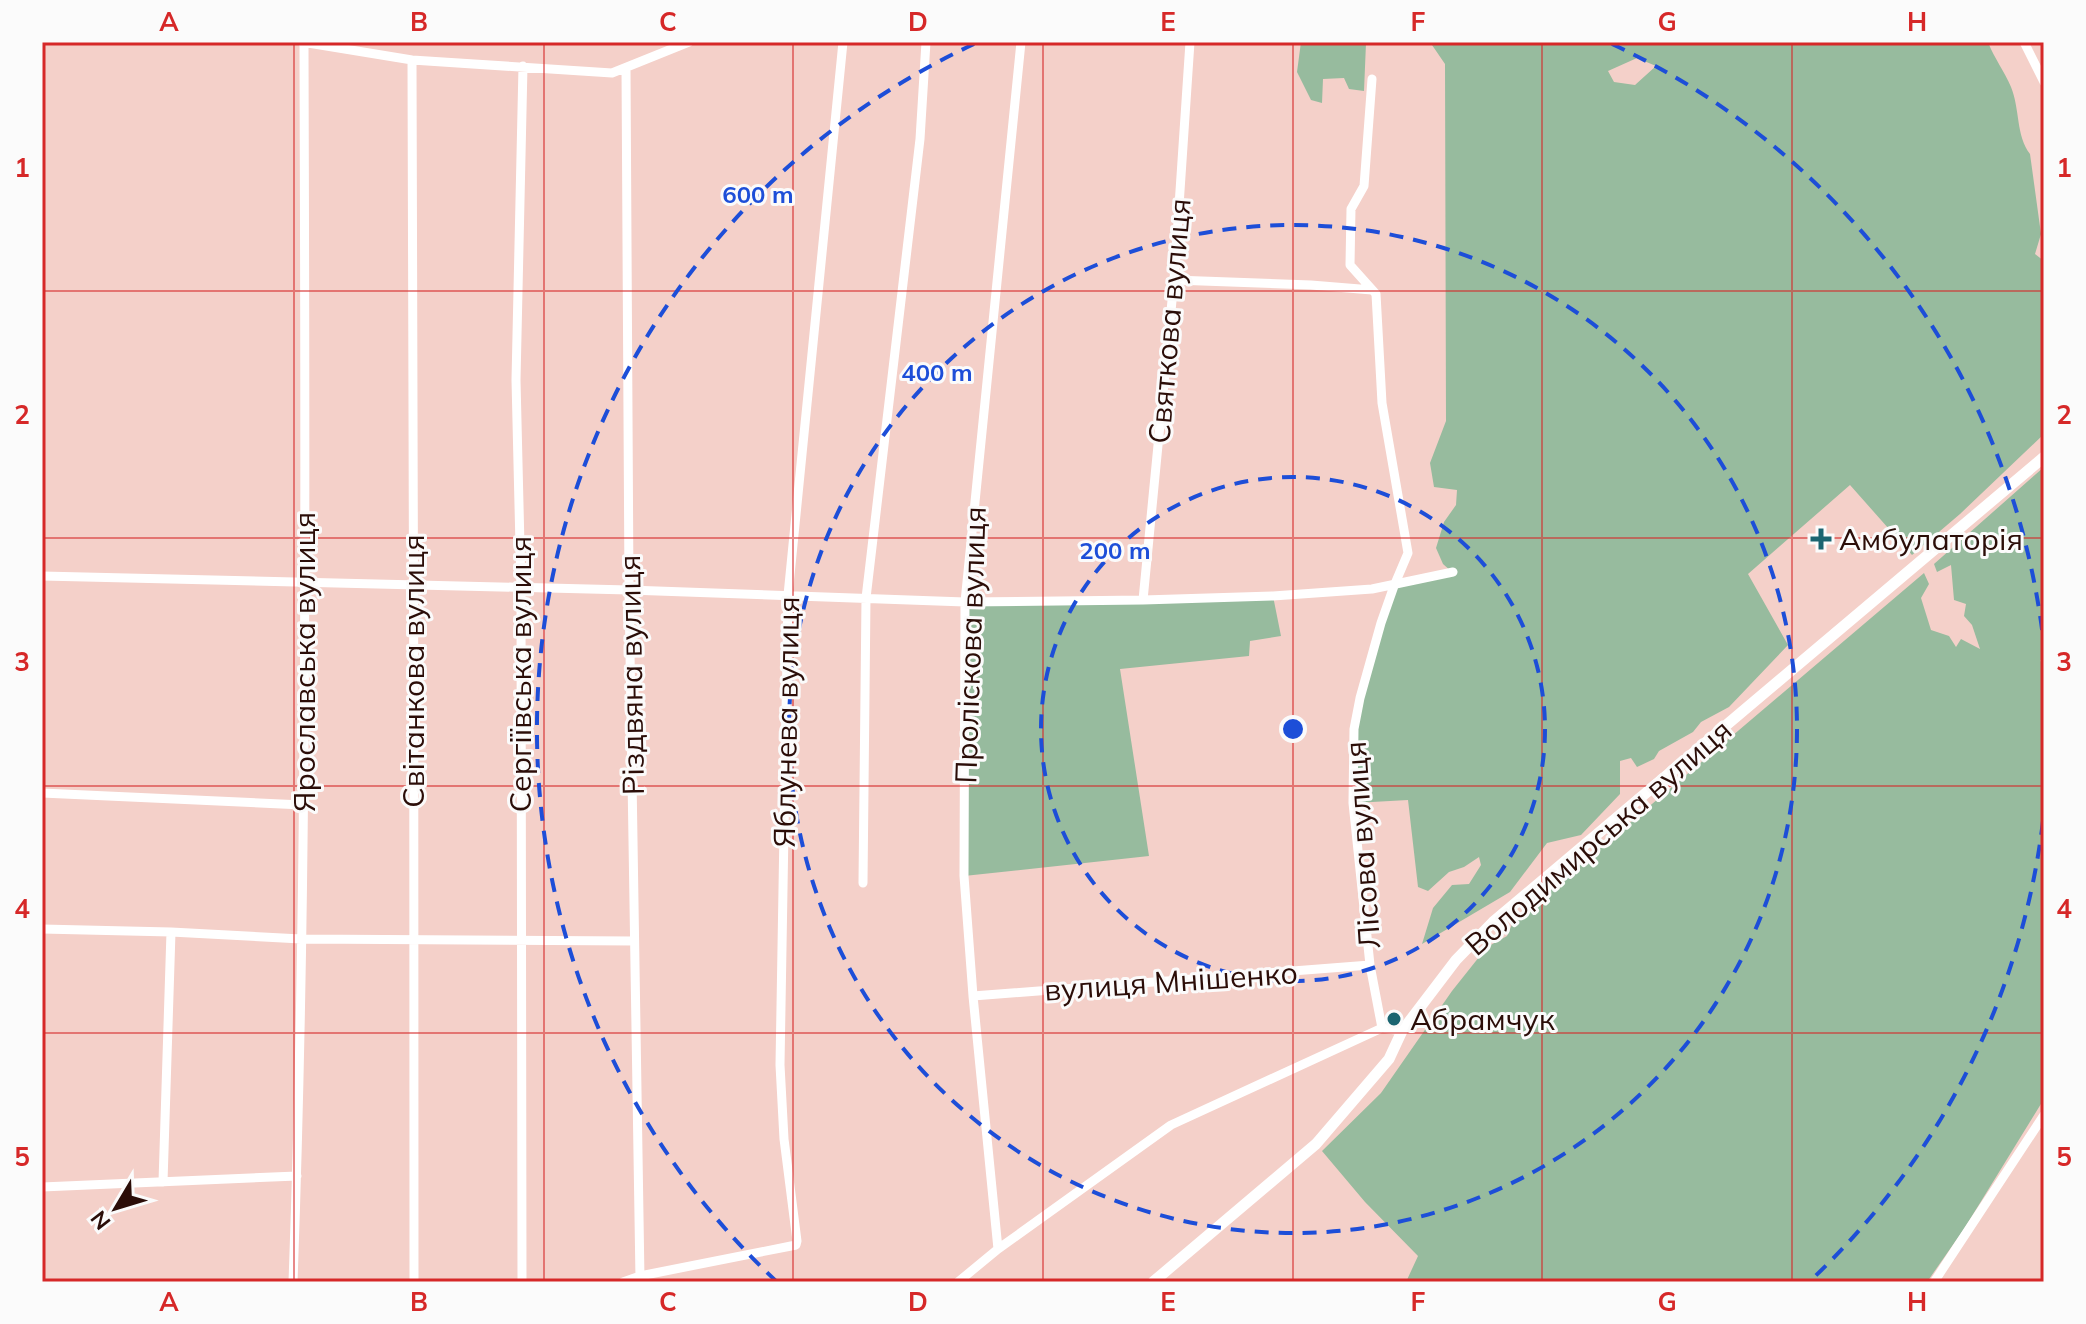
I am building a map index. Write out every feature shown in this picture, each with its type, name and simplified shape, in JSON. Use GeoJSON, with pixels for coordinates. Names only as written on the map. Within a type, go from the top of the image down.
{"type":"FeatureCollection","features":[{"type":"Feature","properties":{"kind":"main road","name":"Володимирська вулиця"},"geometry":{"type":"LineString","coordinates":[[1153,1282],[1316,1144],[1389,1059],[1402,1031],[1456,960],[1493,922],[2044,457]]}},
{"type":"Feature","properties":{"kind":"street"},"geometry":{"type":"LineString","coordinates":[[303,42],[412,60],[612,73],[689,42]]}},
{"type":"Feature","properties":{"kind":"street","name":"Ярославська вулиця"},"geometry":{"type":"LineString","coordinates":[[293,1282],[303,805],[303,42]]}},
{"type":"Feature","properties":{"kind":"street","name":"Яблунева вулиця"},"geometry":{"type":"LineString","coordinates":[[640,1279],[796,1245],[797,1241],[784,1139],[780,1065],[788,595],[843,42]]}},
{"type":"Feature","properties":{"kind":"street"},"geometry":{"type":"LineString","coordinates":[[863,883],[866,598],[920,139],[926,42]]}},
{"type":"Feature","properties":{"kind":"street","name":"Проліскова вулиця"},"geometry":{"type":"LineString","coordinates":[[998,1249],[964,876],[965,602],[1021,42]]}},
{"type":"Feature","properties":{"kind":"street","name":"Святкова вулиця"},"geometry":{"type":"LineString","coordinates":[[1143,600],[1174,280],[1190,42]]}},
{"type":"Feature","properties":{"kind":"street"},"geometry":{"type":"LineString","coordinates":[[2024,42],[2044,82]]}},
{"type":"Feature","properties":{"kind":"street","name":"Світанкова вулиця"},"geometry":{"type":"LineString","coordinates":[[412,60],[416,941],[414,1282]]}},
{"type":"Feature","properties":{"kind":"street","name":"Сергіївська вулиця"},"geometry":{"type":"LineString","coordinates":[[522,1282],[521,588],[516,380],[523,66]]}},
{"type":"Feature","properties":{"kind":"street","name":"Різдвяна вулиця"},"geometry":{"type":"LineString","coordinates":[[626,68],[629,590],[640,1279]]}},
{"type":"Feature","properties":{"kind":"street","name":"Лісова вулиця"},"geometry":{"type":"LineString","coordinates":[[1372,79],[1364,186],[1351,209],[1350,265],[1376,294],[1382,403],[1408,553],[1394,586],[1368,669],[1354,729],[1353,803],[1370,965],[1382,1028]]}},
{"type":"Feature","properties":{"kind":"street"},"geometry":{"type":"LineString","coordinates":[[1174,280],[1372,290]]}},
{"type":"Feature","properties":{"kind":"street"},"geometry":{"type":"LineString","coordinates":[[42,576],[629,590],[965,602],[1273,596],[1372,589],[1453,572]]}},
{"type":"Feature","properties":{"kind":"street"},"geometry":{"type":"LineString","coordinates":[[42,793],[303,805]]}},
{"type":"Feature","properties":{"kind":"street"},"geometry":{"type":"LineString","coordinates":[[42,929],[301,939],[634,941]]}},
{"type":"Feature","properties":{"kind":"street"},"geometry":{"type":"LineString","coordinates":[[163,1182],[171,932]]}},
{"type":"Feature","properties":{"kind":"street","name":"вулиця Мнішенко"},"geometry":{"type":"LineString","coordinates":[[973,996],[1370,965]]}},
{"type":"Feature","properties":{"kind":"street"},"geometry":{"type":"LineString","coordinates":[[958,1282],[998,1249],[1171,1125],[1382,1028],[1402,1031]]}},
{"type":"Feature","properties":{"kind":"street"},"geometry":{"type":"LineString","coordinates":[[1934,1282],[2044,1115]]}},
{"type":"Feature","properties":{"kind":"street"},"geometry":{"type":"LineString","coordinates":[[42,1187],[297,1176]]}},
{"type":"Feature","properties":{"kind":"street"},"geometry":{"type":"LineString","coordinates":[[623,1282],[640,1279]]}},
{"type":"Feature","properties":{"kind":"green space"},"geometry":{"type":"Polygon","coordinates":[[[1301,42],[1366,43],[1364,91],[1349,89],[1344,78],[1323,79],[1322,103],[1311,100],[1297,72],[1301,42]]]}},
{"type":"Feature","properties":{"kind":"green space"},"geometry":{"type":"Polygon","coordinates":[[[1422,42],[1988,42],[2011,87],[2022,139],[2030,154],[2041,234],[2035,254],[2044,261],[2044,434],[1912,555],[1850,485],[1748,574],[1788,645],[1729,707],[1659,751],[1654,759],[1637,767],[1631,758],[1620,761],[1620,794],[1581,835],[1547,843],[1510,892],[1422,944],[1433,908],[1452,885],[1469,884],[1481,865],[1479,857],[1449,872],[1428,891],[1418,887],[1408,800],[1354,803],[1354,729],[1394,586],[1452,572],[1443,564],[1436,548],[1444,522],[1456,505],[1457,490],[1434,487],[1430,463],[1446,421],[1445,64],[1432,45],[1422,42]],[[1637,58],[1608,71],[1614,82],[1635,85],[1656,66],[1637,58]]]}},
{"type":"Feature","properties":{"kind":"green space"},"geometry":{"type":"Polygon","coordinates":[[[2044,467],[2044,658],[2040,661],[2044,662],[2044,1099],[1964,1229],[1927,1282],[1406,1282],[1418,1256],[1365,1202],[1322,1151],[1381,1093],[1452,991],[1487,947],[1507,936],[1513,922],[1924,573],[1929,584],[1921,598],[1931,630],[1949,636],[1956,647],[1961,639],[1980,649],[1972,625],[1964,616],[1966,604],[1954,600],[1951,565],[1937,572],[1934,564],[2044,467]]]}},
{"type":"Feature","properties":{"kind":"green space"},"geometry":{"type":"Polygon","coordinates":[[[1273,596],[1281,636],[1250,641],[1249,656],[1120,669],[1149,856],[964,876],[965,602],[1273,596]]]}},
{"type":"Feature","properties":{"kind":"place","name":"Амбулаторія"},"geometry":{"type":"Point","coordinates":[1821,539]}},
{"type":"Feature","properties":{"kind":"place","name":"Абрамчук"},"geometry":{"type":"Point","coordinates":[1394,1019]}}]}
